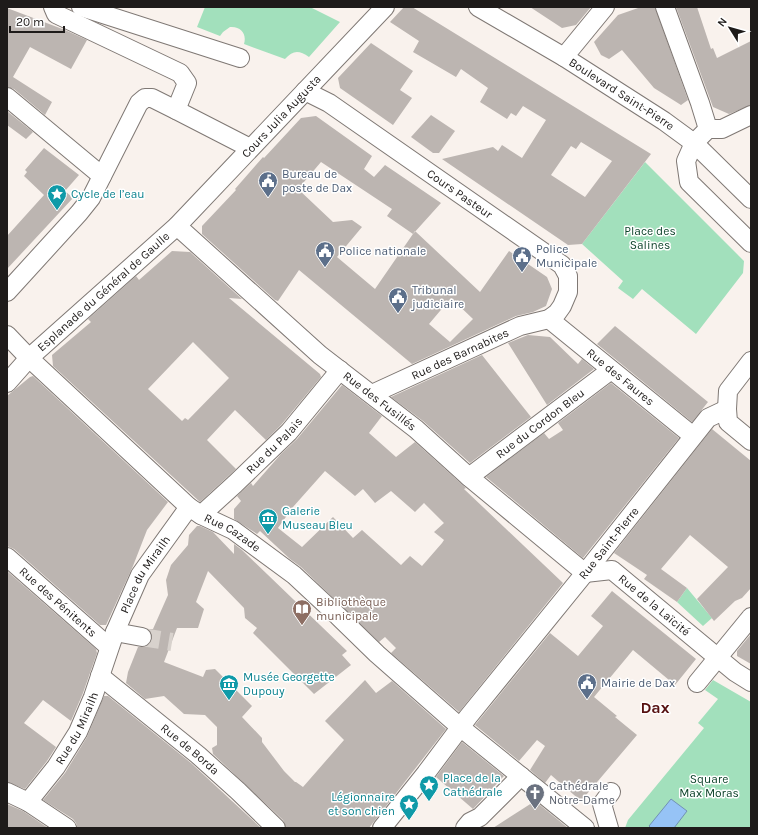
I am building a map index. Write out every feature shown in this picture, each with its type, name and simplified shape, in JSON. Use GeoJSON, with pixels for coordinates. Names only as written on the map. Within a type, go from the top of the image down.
{"type":"FeatureCollection","features":[{"type":"Feature","properties":{"kind":"street"},"geometry":{"type":"LineString","coordinates":[[53,7],[56,14],[180,74],[187,83],[176,110]]}},
{"type":"Feature","properties":{"kind":"street"},"geometry":{"type":"LineString","coordinates":[[81,7],[240,58]]}},
{"type":"Feature","properties":{"kind":"street","name":"Cours Julia Augusta"},"geometry":{"type":"LineString","coordinates":[[177,226],[385,7]]}},
{"type":"Feature","properties":{"kind":"street","name":"Boulevard Saint-Pierre"},"geometry":{"type":"LineString","coordinates":[[478,7],[564,57],[664,121],[694,143],[751,199]]}},
{"type":"Feature","properties":{"kind":"street"},"geometry":{"type":"LineString","coordinates":[[564,57],[605,7]]}},
{"type":"Feature","properties":{"kind":"street"},"geometry":{"type":"LineString","coordinates":[[665,7],[700,103],[715,129]]}},
{"type":"Feature","properties":{"kind":"street","name":"Cours Pasteur"},"geometry":{"type":"LineString","coordinates":[[305,91],[329,103],[562,265],[568,276],[568,292],[559,309],[549,319]]}},
{"type":"Feature","properties":{"kind":"street"},"geometry":{"type":"LineString","coordinates":[[7,97],[102,176]]}},
{"type":"Feature","properties":{"kind":"street"},"geometry":{"type":"LineString","coordinates":[[7,292],[79,213],[90,198],[139,103],[145,98],[152,98],[250,148]]}},
{"type":"Feature","properties":{"kind":"street"},"geometry":{"type":"LineString","coordinates":[[751,115],[715,129],[694,143],[686,161],[689,182],[751,244]]}},
{"type":"Feature","properties":{"kind":"street","name":"Esplanade du Général de Gaulle"},"geometry":{"type":"LineString","coordinates":[[7,383],[29,358],[177,226]]}},
{"type":"Feature","properties":{"kind":"street","name":"Rue des Fusillés"},"geometry":{"type":"LineString","coordinates":[[177,226],[320,355],[416,429],[469,477],[585,573]]}},
{"type":"Feature","properties":{"kind":"street","name":"Rue des Faures"},"geometry":{"type":"LineString","coordinates":[[549,319],[693,436]]}},
{"type":"Feature","properties":{"kind":"street","name":"Rue des Barnabites"},"geometry":{"type":"LineString","coordinates":[[372,394],[520,326],[549,319]]}},
{"type":"Feature","properties":{"kind":"street","name":"Rue Cazade"},"geometry":{"type":"LineString","coordinates":[[7,335],[29,358],[195,511],[233,530],[294,575],[377,654],[460,727],[585,828]]}},
{"type":"Feature","properties":{"kind":"street"},"geometry":{"type":"LineString","coordinates":[[751,361],[728,391],[726,408],[728,422],[751,441]]}},
{"type":"Feature","properties":{"kind":"street","name":"Rue du Palais"},"geometry":{"type":"LineString","coordinates":[[195,511],[235,484],[289,432],[340,370]]}},
{"type":"Feature","properties":{"kind":"street","name":"Rue du Cordon Bleu"},"geometry":{"type":"LineString","coordinates":[[469,477],[611,370]]}},
{"type":"Feature","properties":{"kind":"street","name":"Rue Saint-Pierre"},"geometry":{"type":"LineString","coordinates":[[382,828],[426,773],[460,727],[585,573],[693,436],[708,418],[726,408]]}},
{"type":"Feature","properties":{"kind":"street","name":"Place du Mirailh"},"geometry":{"type":"LineString","coordinates":[[112,639],[140,575],[195,511]]}},
{"type":"Feature","properties":{"kind":"street","name":"Rue des Pénitents"},"geometry":{"type":"LineString","coordinates":[[7,557],[112,639]]}},
{"type":"Feature","properties":{"kind":"street","name":"Rue de la Laïcité"},"geometry":{"type":"LineString","coordinates":[[585,573],[612,570],[735,672],[751,682]]}},
{"type":"Feature","properties":{"kind":"street"},"geometry":{"type":"LineString","coordinates":[[697,683],[751,616]]}},
{"type":"Feature","properties":{"kind":"street"},"geometry":{"type":"LineString","coordinates":[[112,639],[142,637]]}},
{"type":"Feature","properties":{"kind":"street","name":"Rue du Mirailh"},"geometry":{"type":"LineString","coordinates":[[28,802],[56,766],[78,732],[93,697],[112,639]]}},
{"type":"Feature","properties":{"kind":"street","name":"Rue de Borda"},"geometry":{"type":"LineString","coordinates":[[100,676],[198,755],[276,828]]}},
{"type":"Feature","properties":{"kind":"street"},"geometry":{"type":"LineString","coordinates":[[465,828],[470,822],[480,817],[521,776]]}},
{"type":"Feature","properties":{"kind":"street"},"geometry":{"type":"LineString","coordinates":[[7,792],[28,802],[67,828]]}},
{"type":"Feature","properties":{"kind":"street"},"geometry":{"type":"LineString","coordinates":[[609,828],[602,804],[612,792]]}},
{"type":"Feature","properties":{"kind":"green space"},"geometry":{"type":"Polygon","coordinates":[[[205,7],[310,7],[340,22],[309,57],[302,53],[296,52],[285,59],[244,44],[245,37],[240,29],[230,27],[220,36],[197,27],[205,7]]]}},
{"type":"Feature","properties":{"kind":"green space","name":"Place des Salines"},"geometry":{"type":"Polygon","coordinates":[[[645,162],[744,261],[743,273],[696,334],[642,289],[633,299],[618,288],[623,281],[582,244],[645,162]]]}},
{"type":"Feature","properties":{"kind":"green space"},"geometry":{"type":"Polygon","coordinates":[[[687,588],[712,618],[703,626],[677,602],[687,588]]]}},
{"type":"Feature","properties":{"kind":"green space","name":"Square Max Moras"},"geometry":{"type":"Polygon","coordinates":[[[713,680],[751,702],[751,828],[625,828],[628,820],[704,728],[698,723],[718,699],[705,690],[713,680]]]}},
{"type":"Feature","properties":{"kind":"water"},"geometry":{"type":"Polygon","coordinates":[[[671,799],[687,811],[674,828],[651,828],[649,826],[671,799]]]}},
{"type":"Feature","properties":{"kind":"building"},"geometry":{"type":"Polygon","coordinates":[[[404,7],[412,7],[651,154],[582,244],[568,245],[442,159],[493,147],[498,151],[502,145],[522,158],[546,120],[523,106],[516,116],[511,113],[507,119],[480,102],[488,88],[461,69],[456,77],[413,52],[419,41],[390,22],[404,7]],[[581,142],[576,149],[571,146],[551,175],[585,197],[612,161],[581,142]]]}},
{"type":"Feature","properties":{"kind":"building"},"geometry":{"type":"Polygon","coordinates":[[[530,7],[591,7],[576,25],[562,28],[530,7]]]}},
{"type":"Feature","properties":{"kind":"building"},"geometry":{"type":"Polygon","coordinates":[[[641,7],[655,7],[688,100],[681,105],[654,88],[622,50],[609,59],[601,55],[594,42],[618,15],[641,7]]]}},
{"type":"Feature","properties":{"kind":"building"},"geometry":{"type":"Polygon","coordinates":[[[676,7],[697,7],[711,49],[713,48],[717,58],[751,41],[751,105],[729,114],[713,107],[676,7]]]}},
{"type":"Feature","properties":{"kind":"building"},"geometry":{"type":"Polygon","coordinates":[[[7,8],[87,40],[71,69],[30,47],[13,77],[52,102],[45,115],[14,89],[7,87],[7,8]]]}},
{"type":"Feature","properties":{"kind":"building"},"geometry":{"type":"Polygon","coordinates":[[[371,43],[413,71],[400,90],[412,98],[393,125],[340,88],[338,78],[371,43]]]}},
{"type":"Feature","properties":{"kind":"building"},"geometry":{"type":"Polygon","coordinates":[[[7,111],[33,132],[26,139],[7,125],[7,111]]]}},
{"type":"Feature","properties":{"kind":"building"},"geometry":{"type":"Polygon","coordinates":[[[431,115],[455,131],[439,153],[433,153],[411,137],[431,115]]]}},
{"type":"Feature","properties":{"kind":"building"},"geometry":{"type":"Polygon","coordinates":[[[316,116],[372,156],[364,169],[374,177],[385,165],[441,203],[415,231],[480,292],[509,251],[547,277],[552,289],[546,306],[533,312],[516,316],[412,364],[299,270],[278,301],[275,300],[202,234],[202,226],[236,190],[235,189],[263,157],[264,158],[301,118],[316,116]],[[321,162],[298,189],[333,222],[352,220],[362,227],[337,257],[375,289],[413,234],[387,216],[392,209],[321,162]],[[451,298],[429,324],[450,342],[473,319],[451,298]]]}},
{"type":"Feature","properties":{"kind":"building"},"geometry":{"type":"Polygon","coordinates":[[[44,148],[79,175],[65,191],[73,198],[7,269],[7,236],[44,195],[24,176],[27,172],[25,170],[44,148]]]}},
{"type":"Feature","properties":{"kind":"building"},"geometry":{"type":"Polygon","coordinates":[[[172,251],[190,252],[242,299],[229,298],[320,374],[321,377],[281,425],[266,440],[235,410],[207,440],[236,469],[200,502],[53,366],[52,355],[91,322],[88,319],[136,276],[139,280],[172,251]],[[193,342],[148,389],[182,421],[185,418],[188,420],[229,378],[193,342]]]}},
{"type":"Feature","properties":{"kind":"building"},"geometry":{"type":"Polygon","coordinates":[[[615,326],[708,402],[692,422],[597,344],[615,326]]]}},
{"type":"Feature","properties":{"kind":"building"},"geometry":{"type":"Polygon","coordinates":[[[528,335],[550,337],[578,364],[582,359],[594,369],[547,405],[508,343],[528,335]]]}},
{"type":"Feature","properties":{"kind":"building"},"geometry":{"type":"Polygon","coordinates":[[[482,355],[531,417],[470,463],[423,421],[391,397],[482,355]]]}},
{"type":"Feature","properties":{"kind":"building"},"geometry":{"type":"Polygon","coordinates":[[[33,376],[168,502],[147,530],[133,566],[106,625],[100,625],[14,549],[7,546],[7,396],[33,376]]]}},
{"type":"Feature","properties":{"kind":"building"},"geometry":{"type":"Polygon","coordinates":[[[611,383],[679,438],[583,558],[486,477],[544,433],[549,439],[563,430],[558,423],[611,383]]]}},
{"type":"Feature","properties":{"kind":"building"},"geometry":{"type":"Polygon","coordinates":[[[342,385],[382,416],[369,433],[396,457],[415,442],[466,488],[464,489],[563,583],[459,712],[391,653],[396,648],[385,637],[379,642],[301,567],[290,559],[260,531],[257,534],[234,519],[234,509],[241,501],[237,496],[251,483],[253,486],[281,454],[297,439],[342,385]],[[325,471],[293,507],[278,528],[302,547],[333,517],[353,538],[362,530],[401,565],[410,556],[422,566],[444,540],[434,532],[444,523],[424,503],[415,512],[391,491],[375,503],[363,489],[355,496],[325,471]]]}},
{"type":"Feature","properties":{"kind":"building"},"geometry":{"type":"Polygon","coordinates":[[[712,429],[751,461],[751,588],[742,598],[735,601],[714,621],[697,599],[728,567],[690,535],[661,569],[687,588],[677,602],[644,579],[647,575],[614,553],[712,429]]]}},
{"type":"Feature","properties":{"kind":"building"},"geometry":{"type":"Polygon","coordinates":[[[197,526],[213,532],[234,554],[234,544],[242,550],[347,651],[342,655],[351,665],[314,694],[253,633],[257,628],[245,618],[244,608],[208,571],[196,602],[204,609],[198,628],[177,628],[164,662],[203,677],[206,670],[215,669],[252,706],[242,717],[262,738],[262,742],[284,771],[295,782],[303,787],[344,740],[325,721],[365,680],[376,693],[392,681],[446,729],[369,828],[286,828],[283,820],[213,754],[212,748],[217,745],[217,727],[205,715],[184,714],[164,696],[145,699],[126,683],[128,672],[138,647],[146,647],[152,639],[152,634],[149,629],[153,629],[168,595],[166,580],[171,565],[188,545],[189,535],[197,526]]]}},
{"type":"Feature","properties":{"kind":"building"},"geometry":{"type":"Polygon","coordinates":[[[7,571],[96,649],[97,653],[83,693],[71,721],[43,700],[24,723],[56,747],[25,789],[7,782],[7,571]]]}},
{"type":"Feature","properties":{"kind":"building"},"geometry":{"type":"Polygon","coordinates":[[[612,591],[696,659],[675,685],[633,650],[594,697],[637,735],[581,801],[551,775],[545,783],[530,770],[545,746],[537,740],[519,761],[475,725],[550,633],[578,656],[603,626],[591,616],[612,591]]]}},
{"type":"Feature","properties":{"kind":"building"},"geometry":{"type":"Polygon","coordinates":[[[751,634],[751,664],[737,656],[737,651],[751,634]]]}},
{"type":"Feature","properties":{"kind":"building"},"geometry":{"type":"Polygon","coordinates":[[[104,696],[108,696],[191,763],[261,828],[77,828],[73,819],[43,800],[65,773],[87,737],[104,696]]]}},
{"type":"Feature","properties":{"kind":"building"},"geometry":{"type":"Polygon","coordinates":[[[462,742],[504,776],[473,809],[436,777],[462,742]]]}},
{"type":"Feature","properties":{"kind":"building","name":"Cathédrale Notre-Dame"},"geometry":{"type":"Polygon","coordinates":[[[535,801],[568,828],[493,828],[535,801]]]}},
{"type":"Feature","properties":{"kind":"building"},"geometry":{"type":"Polygon","coordinates":[[[7,804],[23,811],[48,828],[7,828],[7,804]]]}},
{"type":"Feature","properties":{"kind":"tunnel"},"geometry":{"type":"LineString","coordinates":[[142,637],[172,642]]}},
{"type":"Feature","properties":{"kind":"place","name":"Bureau de poste de Dax"},"geometry":{"type":"Point","coordinates":[268,198]}},
{"type":"Feature","properties":{"kind":"place","name":"Cycle de l’eau"},"geometry":{"type":"Point","coordinates":[57,211]}},
{"type":"Feature","properties":{"kind":"place","name":"Police nationale"},"geometry":{"type":"Point","coordinates":[325,268]}},
{"type":"Feature","properties":{"kind":"place","name":"Police Municipale"},"geometry":{"type":"Point","coordinates":[522,273]}},
{"type":"Feature","properties":{"kind":"place","name":"Tribunal judiciaire"},"geometry":{"type":"Point","coordinates":[398,314]}},
{"type":"Feature","properties":{"kind":"place","name":"Galerie Museau Bleu"},"geometry":{"type":"Point","coordinates":[268,535]}},
{"type":"Feature","properties":{"kind":"place","name":"Bibliothèque municipale"},"geometry":{"type":"Point","coordinates":[302,626]}},
{"type":"Feature","properties":{"kind":"place","name":"Mairie de Dax"},"geometry":{"type":"Point","coordinates":[587,700]}},
{"type":"Feature","properties":{"kind":"place","name":"Musée Georgette Dupouy"},"geometry":{"type":"Point","coordinates":[229,701]}},
{"type":"Feature","properties":{"kind":"place","name":"Place de la Cathédrale"},"geometry":{"type":"Point","coordinates":[429,802]}},
{"type":"Feature","properties":{"kind":"place","name":"Cathédrale Notre-Dame"},"geometry":{"type":"Point","coordinates":[535,810]}},
{"type":"Feature","properties":{"kind":"place","name":"Légionnaire et son chien"},"geometry":{"type":"Point","coordinates":[409,821]}},
{"type":"Feature","properties":{"kind":"district","name":"Dax"},"geometry":{"type":"Point","coordinates":[655,707]}}]}
